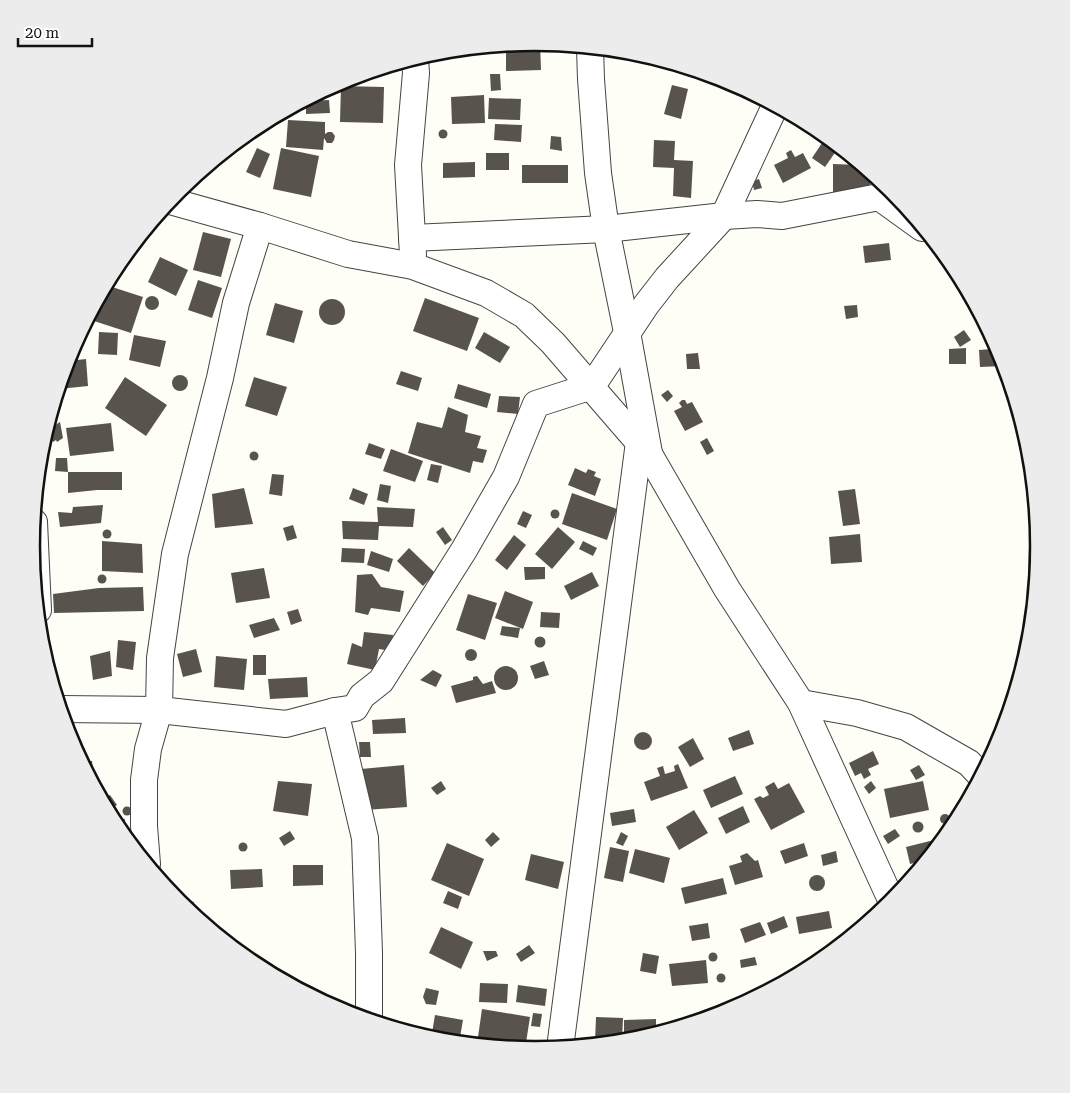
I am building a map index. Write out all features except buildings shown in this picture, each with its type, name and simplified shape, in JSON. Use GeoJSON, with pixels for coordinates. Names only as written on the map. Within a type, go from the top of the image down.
{"type":"FeatureCollection","features":[{"type":"Feature","properties":{"kind":"street"},"geometry":{"type":"LineString","coordinates":[[561,1040],[644,448],[627,332],[606,229],[598,173],[590,55]]}},
{"type":"Feature","properties":{"kind":"street"},"geometry":{"type":"LineString","coordinates":[[413,266],[408,165],[416,66]]}},
{"type":"Feature","properties":{"kind":"street"},"geometry":{"type":"LineString","coordinates":[[67,709],[159,710],[286,724],[335,711],[355,708],[362,696],[381,681],[464,550],[506,477],[536,404],[592,386],[627,332],[667,278],[724,216],[772,113]]}},
{"type":"Feature","properties":{"kind":"street"},"geometry":{"type":"LineString","coordinates":[[412,238],[606,229],[724,216],[782,216],[879,197],[899,212]]}},
{"type":"Feature","properties":{"kind":"street"},"geometry":{"type":"LineString","coordinates":[[178,203],[260,226],[348,254],[413,266],[486,293],[524,316],[553,343],[644,448],[727,589],[801,703],[888,894]]}},
{"type":"Feature","properties":{"kind":"street"},"geometry":{"type":"LineString","coordinates":[[146,853],[144,780],[148,749],[159,710],[160,658],[175,554],[220,378],[236,303],[260,226]]}},
{"type":"Feature","properties":{"kind":"street"},"geometry":{"type":"LineString","coordinates":[[801,703],[856,713],[906,727],[969,763],[976,771]]}},
{"type":"Feature","properties":{"kind":"street"},"geometry":{"type":"LineString","coordinates":[[335,711],[364,838],[369,953],[369,1012]]}}]}
